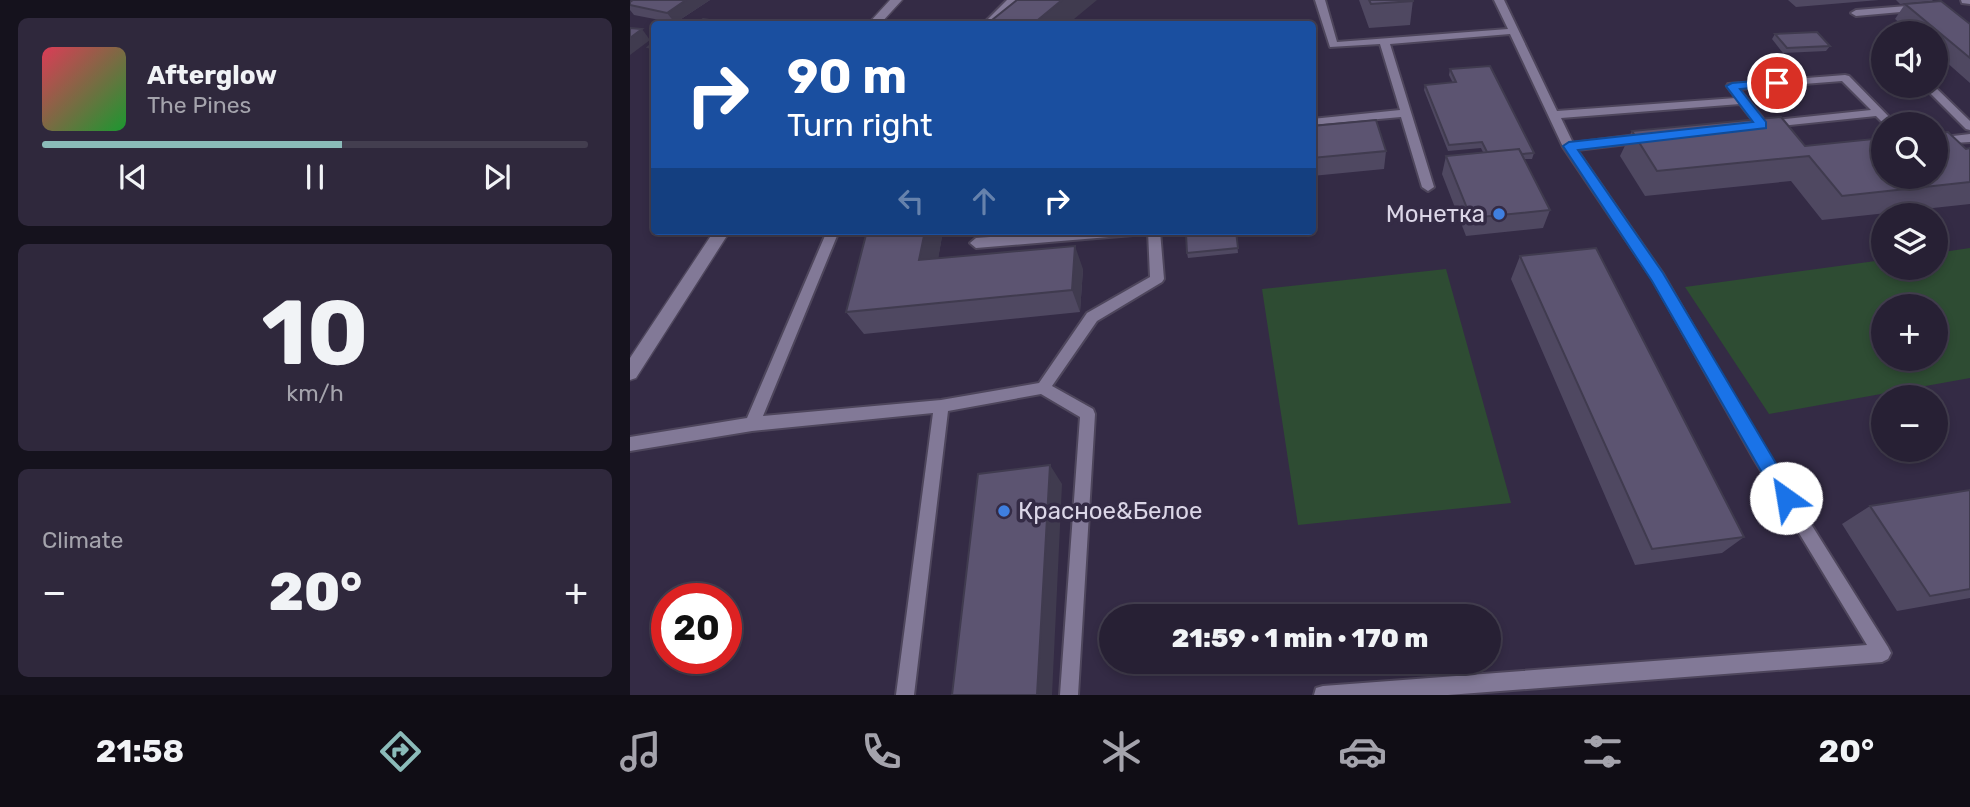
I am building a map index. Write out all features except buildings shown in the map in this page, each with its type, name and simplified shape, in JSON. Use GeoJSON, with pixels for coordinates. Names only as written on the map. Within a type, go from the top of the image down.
{"type":"FeatureCollection","features":[{"type":"Feature","properties":{"kind":"main road"},"geometry":{"type":"LineString","coordinates":[[876,21],[896,0]]}},
{"type":"Feature","properties":{"kind":"main road"},"geometry":{"type":"LineString","coordinates":[[630,373],[719,235]]}},
{"type":"Feature","properties":{"kind":"lane"},"geometry":{"type":"LineString","coordinates":[[990,21],[1012,0]]}},
{"type":"Feature","properties":{"kind":"lane"},"geometry":{"type":"LineString","coordinates":[[1320,0],[1333,45],[1515,31]]}},
{"type":"Feature","properties":{"kind":"lane"},"geometry":{"type":"LineString","coordinates":[[1322,695],[1882,653],[1759,454],[1657,277],[1569,146],[1499,0]]}},
{"type":"Feature","properties":{"kind":"lane"},"geometry":{"type":"LineString","coordinates":[[1856,13],[1933,7]]}},
{"type":"Feature","properties":{"kind":"lane"},"geometry":{"type":"LineString","coordinates":[[1384,41],[1428,187]]}},
{"type":"Feature","properties":{"kind":"lane"},"geometry":{"type":"LineString","coordinates":[[1762,125],[1732,86],[1845,78],[1879,112]]}},
{"type":"Feature","properties":{"kind":"lane"},"geometry":{"type":"LineString","coordinates":[[1940,98],[1970,127]]}},
{"type":"Feature","properties":{"kind":"lane"},"geometry":{"type":"LineString","coordinates":[[1555,115],[1743,101]]}},
{"type":"Feature","properties":{"kind":"lane"},"geometry":{"type":"LineString","coordinates":[[1316,121],[1406,113]]}},
{"type":"Feature","properties":{"kind":"lane"},"geometry":{"type":"LineString","coordinates":[[1748,126],[1871,113]]}},
{"type":"Feature","properties":{"kind":"lane"},"geometry":{"type":"LineString","coordinates":[[1569,146],[1652,137]]}},
{"type":"Feature","properties":{"kind":"lane"},"geometry":{"type":"LineString","coordinates":[[1948,140],[1970,138]]}},
{"type":"Feature","properties":{"kind":"lane"},"geometry":{"type":"LineString","coordinates":[[752,424],[831,235]]}},
{"type":"Feature","properties":{"kind":"lane"},"geometry":{"type":"LineString","coordinates":[[976,243],[1081,235]]}},
{"type":"Feature","properties":{"kind":"lane"},"geometry":{"type":"LineString","coordinates":[[1043,388],[1092,317],[1157,279],[1154,235]]}},
{"type":"Feature","properties":{"kind":"lane"},"geometry":{"type":"LineString","coordinates":[[630,444],[752,424],[941,406],[1043,388],[1088,414],[1069,695]]}},
{"type":"Feature","properties":{"kind":"lane"},"geometry":{"type":"LineString","coordinates":[[905,695],[941,406]]}},
{"type":"Feature","properties":{"kind":"green space"},"geometry":{"type":"Polygon","coordinates":[[[1970,248],[1970,378],[1931,385],[1871,385],[1871,396],[1769,414],[1685,287],[1871,262],[1871,280],[1948,280],[1948,251],[1970,248]]]}},
{"type":"Feature","properties":{"kind":"green space"},"geometry":{"type":"Polygon","coordinates":[[[1446,269],[1511,503],[1298,525],[1262,289],[1446,269]]]}},
{"type":"Feature","properties":{"kind":"place","name":"Монетка"},"geometry":{"type":"Point","coordinates":[1499,214]}},
{"type":"Feature","properties":{"kind":"place","name":"Красное&Белое"},"geometry":{"type":"Point","coordinates":[1004,511]}},
{"type":"Feature","properties":{"kind":"route"},"geometry":{"type":"LineString","coordinates":[[1777,83],[1732,86],[1762,125],[1569,146],[1626,227],[1657,277],[1786,498]]}}]}
